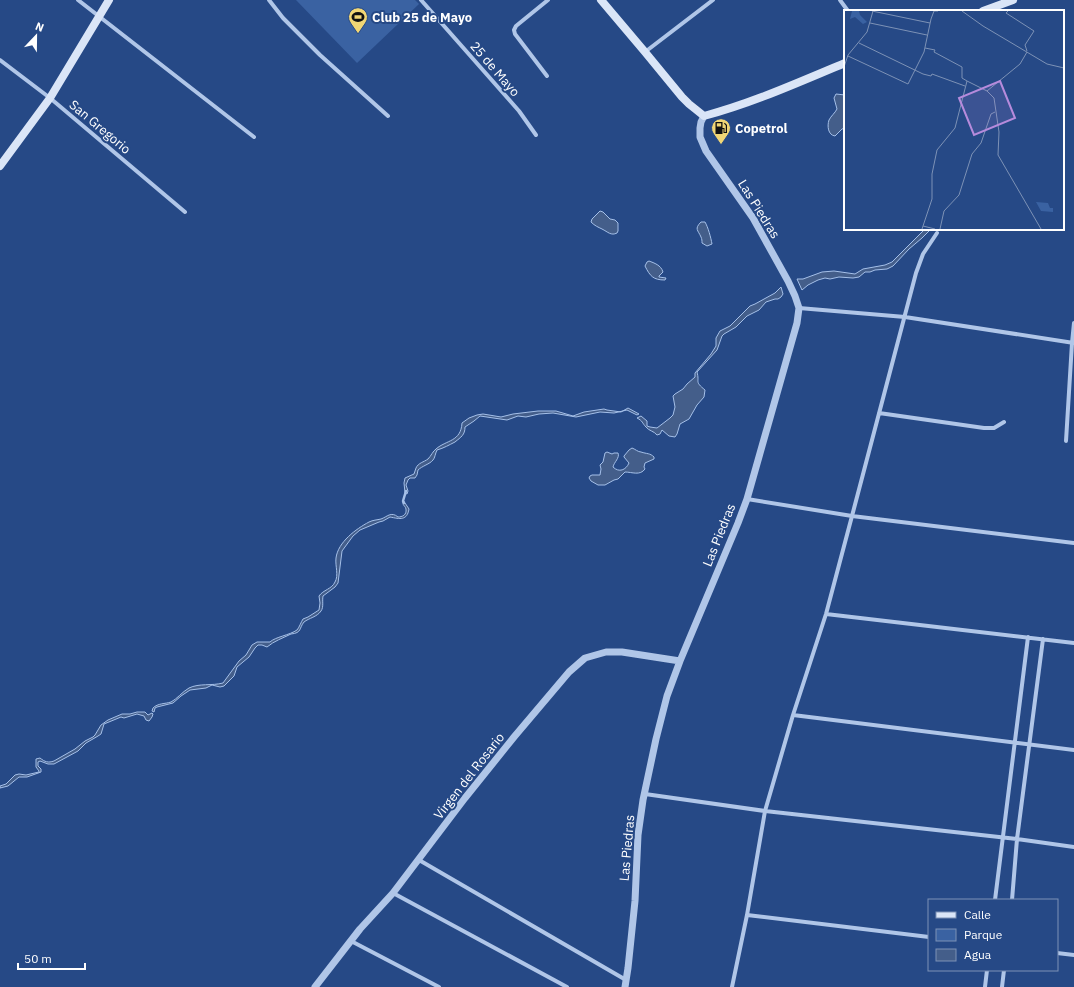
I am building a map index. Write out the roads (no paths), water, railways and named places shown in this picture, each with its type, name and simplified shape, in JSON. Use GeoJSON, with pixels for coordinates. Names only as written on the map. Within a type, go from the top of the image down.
{"type":"FeatureCollection","features":[{"type":"Feature","properties":{"kind":"main road"},"geometry":{"type":"LineString","coordinates":[[0,166],[50,98],[109,0]]}},
{"type":"Feature","properties":{"kind":"main road"},"geometry":{"type":"LineString","coordinates":[[601,0],[646,52],[682,97],[704,116],[765,96],[844,63]]}},
{"type":"Feature","properties":{"kind":"main road"},"geometry":{"type":"LineString","coordinates":[[986,10],[1013,0]]}},
{"type":"Feature","properties":{"kind":"street"},"geometry":{"type":"LineString","coordinates":[[78,0],[254,137]]}},
{"type":"Feature","properties":{"kind":"street"},"geometry":{"type":"LineString","coordinates":[[269,0],[283,18],[304,39],[388,116]]}},
{"type":"Feature","properties":{"kind":"street","name":"25 de Mayo"},"geometry":{"type":"LineString","coordinates":[[421,0],[519,112],[536,134]]}},
{"type":"Feature","properties":{"kind":"street"},"geometry":{"type":"LineString","coordinates":[[547,76],[515,34],[514,30],[516,26],[548,0]]}},
{"type":"Feature","properties":{"kind":"street"},"geometry":{"type":"LineString","coordinates":[[646,52],[713,0]]}},
{"type":"Feature","properties":{"kind":"street"},"geometry":{"type":"LineString","coordinates":[[840,0],[847,10]]}},
{"type":"Feature","properties":{"kind":"street","name":"San Gregorio"},"geometry":{"type":"LineString","coordinates":[[0,60],[50,98],[184,212]]}},
{"type":"Feature","properties":{"kind":"street","name":"Las Piedras"},"geometry":{"type":"LineString","coordinates":[[626,983],[635,901],[638,835],[656,738],[667,696],[680,661],[738,523],[746,499],[797,323],[799,308],[788,281],[753,218],[706,151],[700,137],[701,122],[704,116]]}},
{"type":"Feature","properties":{"kind":"street"},"geometry":{"type":"LineString","coordinates":[[732,987],[747,915],[765,811],[793,715],[826,614],[916,274],[923,254],[938,234]]}},
{"type":"Feature","properties":{"kind":"street"},"geometry":{"type":"LineString","coordinates":[[799,308],[905,317],[1073,343]]}},
{"type":"Feature","properties":{"kind":"street"},"geometry":{"type":"LineString","coordinates":[[1066,441],[1074,323]]}},
{"type":"Feature","properties":{"kind":"street"},"geometry":{"type":"LineString","coordinates":[[880,413],[984,428],[994,428],[1004,422]]}},
{"type":"Feature","properties":{"kind":"street"},"geometry":{"type":"LineString","coordinates":[[746,499],[852,516],[1074,543]]}},
{"type":"Feature","properties":{"kind":"street"},"geometry":{"type":"LineString","coordinates":[[826,614],[1074,643]]}},
{"type":"Feature","properties":{"kind":"street"},"geometry":{"type":"LineString","coordinates":[[995,899],[1028,637]]}},
{"type":"Feature","properties":{"kind":"street"},"geometry":{"type":"LineString","coordinates":[[1012,899],[1017,840],[1043,639]]}},
{"type":"Feature","properties":{"kind":"street","name":"Virgen del Rosario"},"geometry":{"type":"LineString","coordinates":[[315,987],[351,941],[393,893],[465,798],[514,737],[569,672],[585,658],[606,652],[622,652],[680,661]]}},
{"type":"Feature","properties":{"kind":"street"},"geometry":{"type":"LineString","coordinates":[[793,715],[1074,750]]}},
{"type":"Feature","properties":{"kind":"street"},"geometry":{"type":"LineString","coordinates":[[645,794],[765,811],[1074,847]]}},
{"type":"Feature","properties":{"kind":"street"},"geometry":{"type":"LineString","coordinates":[[419,860],[626,983]]}},
{"type":"Feature","properties":{"kind":"street"},"geometry":{"type":"LineString","coordinates":[[393,893],[567,987]]}},
{"type":"Feature","properties":{"kind":"street"},"geometry":{"type":"LineString","coordinates":[[747,915],[928,937]]}},
{"type":"Feature","properties":{"kind":"street"},"geometry":{"type":"LineString","coordinates":[[351,941],[439,987]]}},
{"type":"Feature","properties":{"kind":"street"},"geometry":{"type":"LineString","coordinates":[[1058,953],[1074,955]]}},
{"type":"Feature","properties":{"kind":"street"},"geometry":{"type":"LineString","coordinates":[[985,987],[987,971]]}},
{"type":"Feature","properties":{"kind":"street"},"geometry":{"type":"LineString","coordinates":[[1002,987],[1004,971]]}},
{"type":"Feature","properties":{"kind":"water"},"geometry":{"type":"Polygon","coordinates":[[[836,94],[844,95],[844,128],[835,136],[829,132],[828,125],[829,120],[837,109],[834,98],[836,94]]]}},
{"type":"Feature","properties":{"kind":"water"},"geometry":{"type":"Polygon","coordinates":[[[600,211],[618,223],[617,233],[610,233],[591,222],[600,211]]]}},
{"type":"Feature","properties":{"kind":"water"},"geometry":{"type":"Polygon","coordinates":[[[701,222],[705,222],[711,239],[712,244],[707,246],[702,243],[697,230],[701,222]]]}},
{"type":"Feature","properties":{"kind":"water"},"geometry":{"type":"Polygon","coordinates":[[[924,230],[930,230],[893,266],[887,269],[865,272],[859,277],[853,278],[825,278],[808,285],[802,290],[797,279],[803,279],[822,272],[834,271],[855,274],[863,269],[885,265],[892,262],[924,230]]]}},
{"type":"Feature","properties":{"kind":"water"},"geometry":{"type":"Polygon","coordinates":[[[649,261],[661,268],[663,272],[659,277],[666,278],[665,280],[655,278],[650,275],[645,266],[649,261]]]}},
{"type":"Feature","properties":{"kind":"water"},"geometry":{"type":"Polygon","coordinates":[[[781,287],[783,294],[781,297],[766,302],[759,310],[747,316],[736,327],[722,336],[717,350],[697,372],[698,383],[705,390],[704,397],[697,405],[689,419],[680,424],[675,437],[669,436],[662,430],[660,434],[657,435],[637,418],[641,416],[647,421],[647,426],[657,428],[670,418],[673,415],[675,407],[673,396],[683,389],[695,377],[695,373],[716,346],[716,338],[720,331],[730,326],[750,306],[775,293],[781,287]]]}},
{"type":"Feature","properties":{"kind":"water"},"geometry":{"type":"Polygon","coordinates":[[[628,408],[639,414],[637,415],[627,410],[623,411],[628,408]]]}},
{"type":"Feature","properties":{"kind":"water"},"geometry":{"type":"Polygon","coordinates":[[[604,409],[619,412],[600,412],[576,417],[553,413],[539,414],[526,417],[518,416],[507,420],[480,416],[465,427],[461,437],[455,442],[437,450],[432,461],[418,470],[415,478],[410,478],[408,480],[406,485],[408,491],[407,494],[405,493],[405,478],[414,474],[417,466],[428,459],[436,449],[456,437],[459,434],[462,423],[469,418],[483,414],[501,417],[538,411],[556,411],[573,416],[584,412],[604,409]]]}},
{"type":"Feature","properties":{"kind":"water"},"geometry":{"type":"Polygon","coordinates":[[[632,448],[639,452],[650,454],[654,457],[654,459],[645,463],[645,469],[643,471],[638,473],[625,472],[618,479],[605,485],[598,485],[591,481],[589,478],[590,476],[600,475],[600,465],[603,462],[605,453],[618,453],[618,457],[613,467],[618,470],[622,470],[629,463],[624,456],[632,448]]]}},
{"type":"Feature","properties":{"kind":"water"},"geometry":{"type":"Polygon","coordinates":[[[403,500],[409,509],[407,516],[400,519],[390,517],[360,530],[353,536],[342,551],[338,583],[323,596],[323,606],[321,611],[304,622],[297,633],[291,634],[267,647],[258,645],[249,657],[237,667],[234,676],[224,686],[220,687],[212,685],[206,688],[190,690],[173,703],[157,707],[155,708],[154,712],[152,711],[157,705],[173,701],[184,691],[193,686],[223,683],[239,661],[246,655],[252,645],[257,642],[270,642],[297,630],[303,619],[319,610],[319,596],[334,584],[337,576],[337,552],[344,541],[353,532],[370,521],[381,519],[391,514],[398,517],[404,515],[406,513],[406,509],[403,504],[403,500]]]}},
{"type":"Feature","properties":{"kind":"water"},"geometry":{"type":"Polygon","coordinates":[[[145,712],[148,715],[153,714],[149,721],[146,720],[144,716],[137,714],[124,718],[121,717],[104,724],[101,734],[86,743],[78,751],[54,764],[48,764],[40,761],[38,762],[38,766],[41,769],[41,772],[27,777],[19,777],[8,786],[0,788],[0,786],[6,784],[15,775],[26,775],[39,772],[36,767],[36,759],[40,758],[48,762],[54,761],[93,737],[101,725],[108,720],[122,714],[145,712]]]}},
{"type":"Feature","properties":{"kind":"waterway"},"geometry":{"type":"LineString","coordinates":[[404,503],[403,501],[406,491]]}},
{"type":"Feature","properties":{"kind":"place","name":"Club 25 de Mayo"},"geometry":{"type":"Point","coordinates":[358,34]}},
{"type":"Feature","properties":{"kind":"place","name":"Copetrol"},"geometry":{"type":"Point","coordinates":[721,145]}}]}
